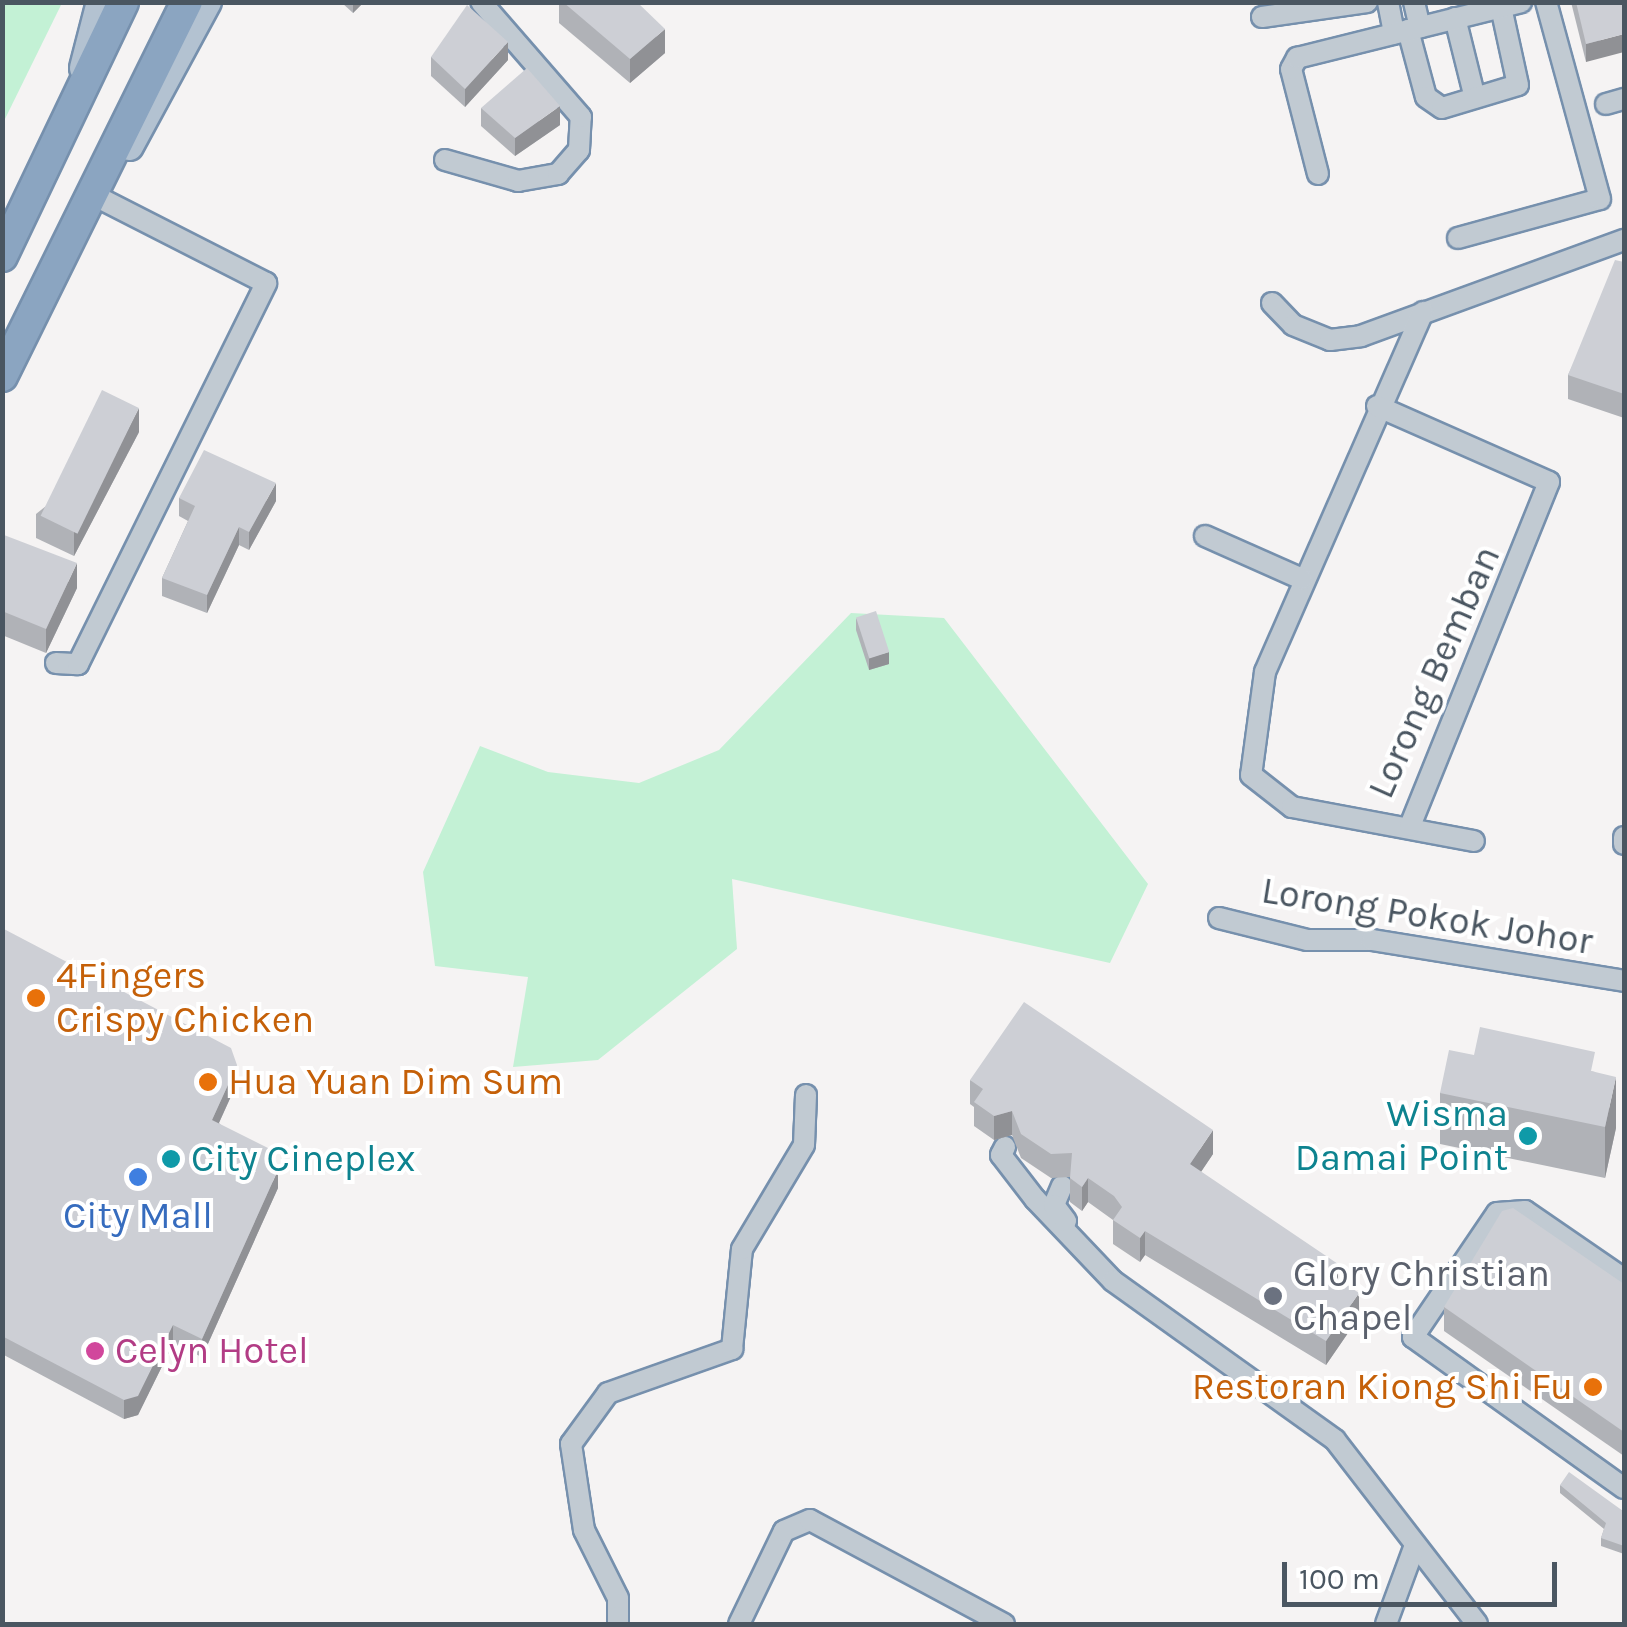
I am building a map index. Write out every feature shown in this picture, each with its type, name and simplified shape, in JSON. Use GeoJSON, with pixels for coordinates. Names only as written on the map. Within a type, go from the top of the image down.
{"type":"FeatureCollection","features":[{"type":"Feature","properties":{"kind":"highway"},"geometry":{"type":"LineString","coordinates":[[2,256],[122,2]]}},
{"type":"Feature","properties":{"kind":"highway"},"geometry":{"type":"LineString","coordinates":[[2,376],[187,2]]}},
{"type":"Feature","properties":{"kind":"main road"},"geometry":{"type":"LineString","coordinates":[[82,84],[101,2]]}},
{"type":"Feature","properties":{"kind":"main road"},"geometry":{"type":"LineString","coordinates":[[93,189],[134,140],[208,2]]}},
{"type":"Feature","properties":{"kind":"street"},"geometry":{"type":"LineString","coordinates":[[445,160],[518,182],[558,174],[580,150],[580,117],[480,2]]}},
{"type":"Feature","properties":{"kind":"street"},"geometry":{"type":"LineString","coordinates":[[1262,16],[1367,2]]}},
{"type":"Feature","properties":{"kind":"street"},"geometry":{"type":"LineString","coordinates":[[1318,174],[1292,64],[1407,30],[1511,5],[1518,85],[1475,98],[1429,102],[1407,30],[1388,2]]}},
{"type":"Feature","properties":{"kind":"street"},"geometry":{"type":"LineString","coordinates":[[1407,30],[1414,2]]}},
{"type":"Feature","properties":{"kind":"street"},"geometry":{"type":"LineString","coordinates":[[1458,238],[1600,199],[1546,2]]}},
{"type":"Feature","properties":{"kind":"street"},"geometry":{"type":"LineString","coordinates":[[1455,18],[1475,98]]}},
{"type":"Feature","properties":{"kind":"street"},"geometry":{"type":"LineString","coordinates":[[56,663],[78,664],[266,283],[93,189]]}},
{"type":"Feature","properties":{"kind":"street"},"geometry":{"type":"LineString","coordinates":[[1272,303],[1293,325],[1330,340],[1423,312],[1624,240]]}},
{"type":"Feature","properties":{"kind":"street","name":"Lorong Bemban"},"geometry":{"type":"LineString","coordinates":[[1377,406],[1550,482],[1410,826],[1292,807],[1251,775],[1256,698],[1302,579],[1377,406],[1423,312]]}},
{"type":"Feature","properties":{"kind":"street"},"geometry":{"type":"LineString","coordinates":[[1206,536],[1302,579]]}},
{"type":"Feature","properties":{"kind":"street"},"geometry":{"type":"LineString","coordinates":[[1410,826],[1474,841]]}},
{"type":"Feature","properties":{"kind":"street","name":"Lorong Pokok Johor"},"geometry":{"type":"LineString","coordinates":[[1218,918],[1307,940],[1372,940],[1624,981]]}},
{"type":"Feature","properties":{"kind":"street"},"geometry":{"type":"LineString","coordinates":[[618,1624],[618,1598],[584,1530],[571,1444],[608,1393],[732,1350],[742,1249],[804,1145],[806,1095]]}},
{"type":"Feature","properties":{"kind":"street"},"geometry":{"type":"LineString","coordinates":[[1005,1147],[1001,1155],[1113,1281],[1335,1440],[1414,1548],[1477,1624]]}},
{"type":"Feature","properties":{"kind":"street"},"geometry":{"type":"LineString","coordinates":[[1062,1186],[1054,1204],[1072,1237]]}},
{"type":"Feature","properties":{"kind":"street"},"geometry":{"type":"LineString","coordinates":[[1624,1280],[1525,1211],[1496,1213],[1414,1337],[1624,1488]]}},
{"type":"Feature","properties":{"kind":"street"},"geometry":{"type":"LineString","coordinates":[[739,1624],[784,1531],[810,1520],[1004,1624]]}},
{"type":"Feature","properties":{"kind":"street"},"geometry":{"type":"LineString","coordinates":[[1386,1624],[1414,1548]]}},
{"type":"Feature","properties":{"kind":"green space"},"geometry":{"type":"Polygon","coordinates":[[[2,3],[62,3],[3,123],[2,3]]]}},
{"type":"Feature","properties":{"kind":"green space"},"geometry":{"type":"Polygon","coordinates":[[[851,613],[944,618],[1148,884],[1110,963],[732,879],[737,949],[598,1060],[513,1067],[528,977],[435,966],[423,872],[480,746],[548,772],[639,783],[719,750],[851,613]]]}},
{"type":"Feature","properties":{"kind":"building"},"geometry":{"type":"Polygon","coordinates":[[[563,2],[637,2],[665,29],[630,59],[563,2]]]}},
{"type":"Feature","properties":{"kind":"building"},"geometry":{"type":"Polygon","coordinates":[[[1576,2],[1624,2],[1624,34],[1586,44],[1576,2]]]}},
{"type":"Feature","properties":{"kind":"building"},"geometry":{"type":"Polygon","coordinates":[[[467,5],[508,42],[465,89],[431,57],[467,5]]]}},
{"type":"Feature","properties":{"kind":"building"},"geometry":{"type":"Polygon","coordinates":[[[527,68],[560,106],[515,138],[481,108],[527,68]]]}},
{"type":"Feature","properties":{"kind":"building"},"geometry":{"type":"Polygon","coordinates":[[[1615,260],[1624,262],[1624,394],[1568,375],[1615,260]]]}},
{"type":"Feature","properties":{"kind":"building"},"geometry":{"type":"Polygon","coordinates":[[[102,390],[139,408],[77,534],[41,516],[102,390]]]}},
{"type":"Feature","properties":{"kind":"building"},"geometry":{"type":"Polygon","coordinates":[[[204,450],[276,483],[249,532],[239,527],[207,595],[162,578],[195,506],[179,498],[204,450]]]}},
{"type":"Feature","properties":{"kind":"building"},"geometry":{"type":"Polygon","coordinates":[[[4,535],[77,563],[46,629],[2,611],[4,535]]]}},
{"type":"Feature","properties":{"kind":"building"},"geometry":{"type":"Polygon","coordinates":[[[876,611],[889,652],[869,658],[856,617],[876,611]]]}},
{"type":"Feature","properties":{"kind":"building","name":"City Mall"},"geometry":{"type":"Polygon","coordinates":[[[2,928],[231,1048],[237,1065],[212,1120],[270,1149],[278,1170],[202,1339],[173,1325],[138,1396],[124,1400],[2,1336],[2,928]]]}},
{"type":"Feature","properties":{"kind":"building"},"geometry":{"type":"Polygon","coordinates":[[[1024,1002],[1213,1130],[1190,1164],[1338,1264],[1331,1274],[1359,1293],[1326,1341],[1145,1231],[1140,1238],[1113,1220],[1122,1207],[1114,1196],[1088,1178],[1082,1187],[1070,1178],[1072,1153],[1051,1154],[1021,1134],[1012,1111],[994,1116],[974,1102],[983,1089],[970,1080],[1024,1002]]]}},
{"type":"Feature","properties":{"kind":"building"},"geometry":{"type":"Polygon","coordinates":[[[1480,1027],[1595,1052],[1591,1071],[1616,1077],[1605,1127],[1440,1093],[1449,1050],[1474,1055],[1480,1027]]]}},
{"type":"Feature","properties":{"kind":"building"},"geometry":{"type":"Polygon","coordinates":[[[1513,1208],[1624,1284],[1624,1432],[1444,1307],[1502,1211],[1513,1208]]]}},
{"type":"Feature","properties":{"kind":"building"},"geometry":{"type":"Polygon","coordinates":[[[1569,1472],[1624,1509],[1624,1546],[1601,1538],[1606,1523],[1560,1485],[1569,1472]]]}},
{"type":"Feature","properties":{"kind":"place","name":"4Fingers Crispy Chicken"},"geometry":{"type":"Point","coordinates":[36,998]}},
{"type":"Feature","properties":{"kind":"place","name":"Hua Yuan Dim Sum"},"geometry":{"type":"Point","coordinates":[208,1082]}},
{"type":"Feature","properties":{"kind":"place","name":"Wisma Damai Point"},"geometry":{"type":"Point","coordinates":[1528,1136]}},
{"type":"Feature","properties":{"kind":"place","name":"City Cineplex"},"geometry":{"type":"Point","coordinates":[171,1159]}},
{"type":"Feature","properties":{"kind":"place","name":"City Mall"},"geometry":{"type":"Point","coordinates":[138,1177]}},
{"type":"Feature","properties":{"kind":"place","name":"Glory Christian Chapel"},"geometry":{"type":"Point","coordinates":[1273,1296]}},
{"type":"Feature","properties":{"kind":"place","name":"Celyn Hotel"},"geometry":{"type":"Point","coordinates":[95,1351]}},
{"type":"Feature","properties":{"kind":"place","name":"Restoran Kiong Shi Fu"},"geometry":{"type":"Point","coordinates":[1593,1387]}}]}
